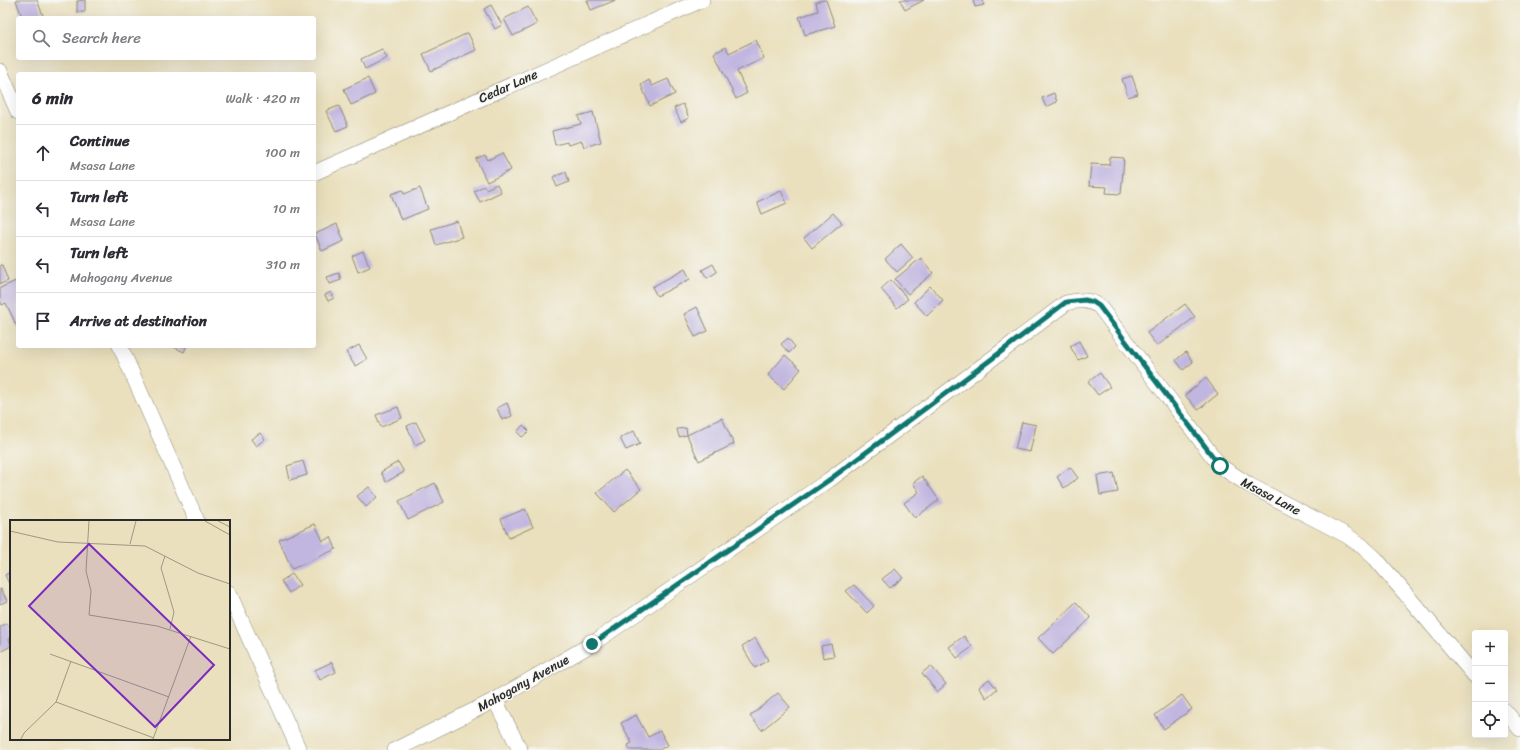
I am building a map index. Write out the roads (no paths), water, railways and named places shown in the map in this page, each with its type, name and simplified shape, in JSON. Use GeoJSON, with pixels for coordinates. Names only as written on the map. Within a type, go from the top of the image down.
{"type":"FeatureCollection","features":[{"type":"Feature","properties":{"kind":"street","name":"Cedar Lane"},"geometry":{"type":"LineString","coordinates":[[316,172],[702,0]]}},
{"type":"Feature","properties":{"kind":"street"},"geometry":{"type":"LineString","coordinates":[[0,71],[16,107]]}},
{"type":"Feature","properties":{"kind":"street","name":"Msasa Lane"},"geometry":{"type":"LineString","coordinates":[[1080,300],[1093,302],[1099,306],[1220,466],[1249,485],[1346,535],[1362,546],[1376,559],[1472,672]]}},
{"type":"Feature","properties":{"kind":"street","name":"Mahogany Avenue"},"geometry":{"type":"LineString","coordinates":[[395,750],[495,700],[599,640],[829,480],[1066,302],[1080,300]]}},
{"type":"Feature","properties":{"kind":"street"},"geometry":{"type":"LineString","coordinates":[[121,348],[197,520]]}},
{"type":"Feature","properties":{"kind":"street"},"geometry":{"type":"LineString","coordinates":[[230,595],[299,750]]}},
{"type":"Feature","properties":{"kind":"street"},"geometry":{"type":"LineString","coordinates":[[495,700],[520,750]]}},
{"type":"Feature","properties":{"kind":"street"},"geometry":{"type":"LineString","coordinates":[[1508,715],[1520,729]]}}]}
